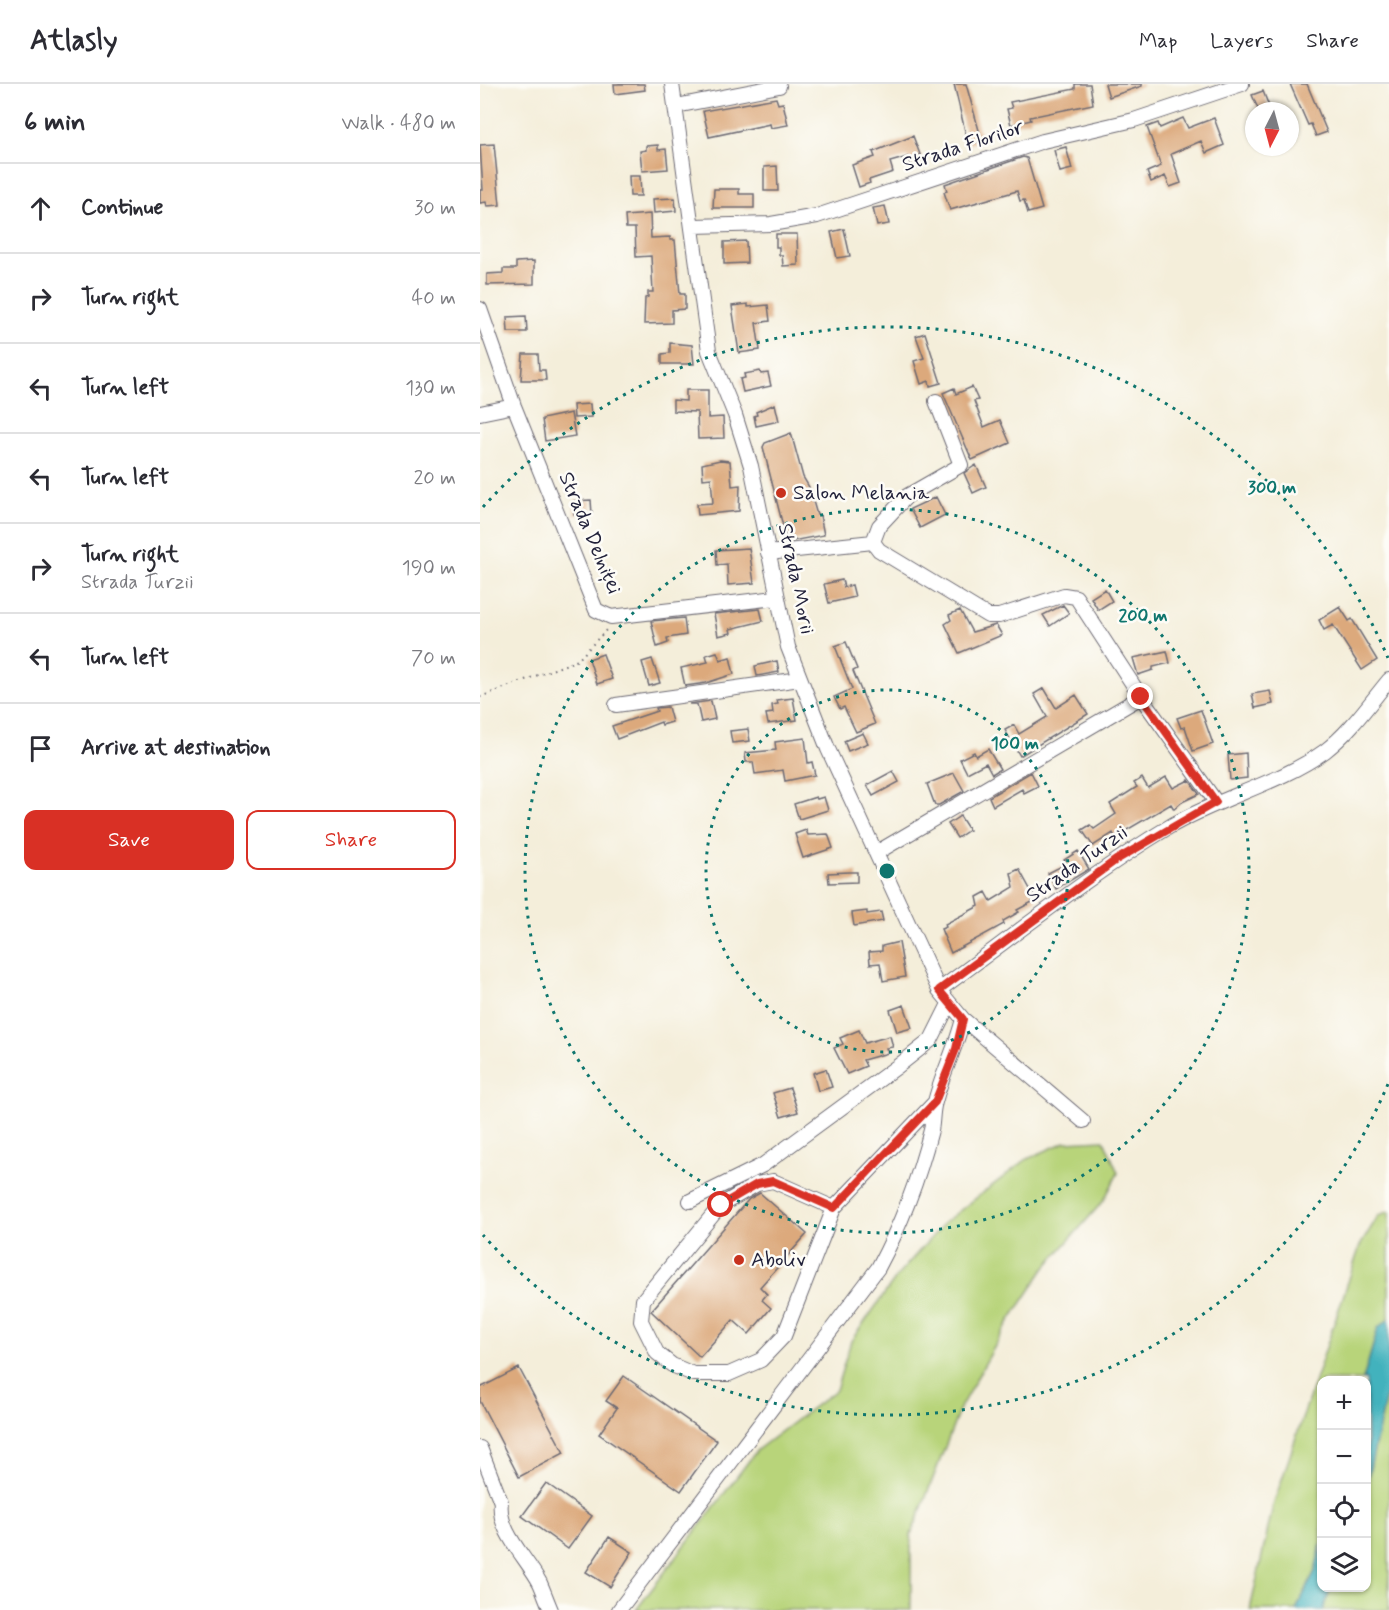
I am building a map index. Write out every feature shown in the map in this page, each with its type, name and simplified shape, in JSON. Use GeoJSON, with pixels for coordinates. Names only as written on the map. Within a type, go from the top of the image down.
{"type":"FeatureCollection","features":[{"type":"Feature","properties":{"kind":"street","name":"Strada Morii"},"geometry":{"type":"LineString","coordinates":[[672,84],[709,351],[735,416],[751,466],[776,598],[788,647],[800,679],[828,749],[939,990],[963,1019],[1083,1121]]}},
{"type":"Feature","properties":{"kind":"street","name":"Strada Florilor"},"geometry":{"type":"LineString","coordinates":[[693,226],[771,224],[817,216],[1043,141],[1134,120],[1242,84]]}},
{"type":"Feature","properties":{"kind":"street"},"geometry":{"type":"LineString","coordinates":[[676,106],[779,86]]}},
{"type":"Feature","properties":{"kind":"street","name":"Strada Delniței"},"geometry":{"type":"LineString","coordinates":[[480,309],[514,406],[592,603],[602,614],[611,617],[776,598]]}},
{"type":"Feature","properties":{"kind":"street"},"geometry":{"type":"LineString","coordinates":[[873,542],[879,526],[907,496],[961,465],[936,401]]}},
{"type":"Feature","properties":{"kind":"street"},"geometry":{"type":"LineString","coordinates":[[480,414],[514,406]]}},
{"type":"Feature","properties":{"kind":"street"},"geometry":{"type":"LineString","coordinates":[[768,554],[873,542]]}},
{"type":"Feature","properties":{"kind":"street"},"geometry":{"type":"LineString","coordinates":[[873,542],[879,550],[988,616],[999,616],[1064,595],[1076,597],[1141,697],[1216,802]]}},
{"type":"Feature","properties":{"kind":"street"},"geometry":{"type":"LineString","coordinates":[[616,705],[800,679]]}},
{"type":"Feature","properties":{"kind":"street","name":"Strada Turzii"},"geometry":{"type":"LineString","coordinates":[[939,990],[1116,860],[1216,802],[1299,766],[1324,751],[1342,736],[1389,680]]}},
{"type":"Feature","properties":{"kind":"street"},"geometry":{"type":"LineString","coordinates":[[876,853],[1141,697]]}},
{"type":"Feature","properties":{"kind":"street"},"geometry":{"type":"LineString","coordinates":[[690,1202],[763,1165],[898,1066],[931,1040],[949,1004]]}},
{"type":"Feature","properties":{"kind":"street"},"geometry":{"type":"LineString","coordinates":[[619,1610],[878,1268],[894,1240],[922,1159],[932,1127],[935,1102],[956,1049],[963,1019]]}},
{"type":"Feature","properties":{"kind":"street"},"geometry":{"type":"LineString","coordinates":[[834,1208],[773,1181],[757,1184],[721,1205],[643,1300],[641,1321],[657,1353],[672,1365],[693,1374],[729,1374],[761,1360],[784,1336],[834,1208],[935,1102]]}},
{"type":"Feature","properties":{"kind":"street"},"geometry":{"type":"LineString","coordinates":[[480,1448],[501,1502],[500,1511],[503,1524],[540,1583],[551,1610]]}},
{"type":"Feature","properties":{"kind":"path"},"geometry":{"type":"LineString","coordinates":[[480,697],[578,660],[607,631],[611,617]]}},
{"type":"Feature","properties":{"kind":"green space"},"geometry":{"type":"Polygon","coordinates":[[[1104,1140],[1118,1173],[1104,1200],[1044,1269],[1008,1323],[961,1406],[911,1535],[911,1610],[636,1610],[757,1450],[836,1390],[851,1341],[898,1275],[945,1222],[1027,1159],[1065,1142],[1104,1140]]]}},
{"type":"Feature","properties":{"kind":"green space"},"geometry":{"type":"Polygon","coordinates":[[[1389,1211],[1389,1319],[1378,1329],[1364,1376],[1317,1376],[1317,1563],[1315,1571],[1296,1610],[1250,1610],[1273,1506],[1360,1246],[1378,1216],[1389,1211]]]}},
{"type":"Feature","properties":{"kind":"green space"},"geometry":{"type":"Polygon","coordinates":[[[1389,1383],[1389,1610],[1323,1610],[1330,1592],[1371,1592],[1371,1464],[1389,1383]]]}},
{"type":"Feature","properties":{"kind":"water"},"geometry":{"type":"Polygon","coordinates":[[[1389,1319],[1389,1383],[1371,1464],[1371,1376],[1364,1376],[1378,1328],[1389,1319]]]}},
{"type":"Feature","properties":{"kind":"water"},"geometry":{"type":"Polygon","coordinates":[[[1317,1562],[1317,1592],[1330,1592],[1323,1610],[1296,1610],[1317,1562]]]}},
{"type":"Feature","properties":{"kind":"building"},"geometry":{"type":"Polygon","coordinates":[[[614,84],[644,84],[645,90],[615,94],[614,84]]]}},
{"type":"Feature","properties":{"kind":"building"},"geometry":{"type":"Polygon","coordinates":[[[954,84],[966,84],[982,141],[968,144],[954,84]]]}},
{"type":"Feature","properties":{"kind":"building"},"geometry":{"type":"Polygon","coordinates":[[[1075,84],[1090,84],[1093,104],[1030,117],[1031,120],[1011,125],[1007,109],[1012,108],[1010,102],[1075,89],[1075,84]]]}},
{"type":"Feature","properties":{"kind":"building"},"geometry":{"type":"Polygon","coordinates":[[[1105,84],[1142,84],[1142,86],[1109,97],[1105,84]]]}},
{"type":"Feature","properties":{"kind":"building"},"geometry":{"type":"Polygon","coordinates":[[[1290,84],[1307,84],[1327,132],[1316,136],[1311,124],[1308,125],[1290,84]]]}},
{"type":"Feature","properties":{"kind":"building"},"geometry":{"type":"Polygon","coordinates":[[[1263,91],[1267,102],[1255,102],[1252,95],[1263,91]]]}},
{"type":"Feature","properties":{"kind":"building"},"geometry":{"type":"Polygon","coordinates":[[[776,98],[778,104],[783,103],[788,125],[771,128],[770,124],[709,137],[703,111],[776,98]]]}},
{"type":"Feature","properties":{"kind":"building"},"geometry":{"type":"Polygon","coordinates":[[[1183,118],[1188,128],[1214,118],[1224,145],[1206,153],[1201,141],[1171,154],[1181,183],[1170,187],[1165,176],[1151,182],[1147,172],[1161,166],[1147,127],[1158,123],[1160,128],[1183,118]]]}},
{"type":"Feature","properties":{"kind":"building"},"geometry":{"type":"Polygon","coordinates":[[[913,136],[924,165],[913,169],[908,157],[890,162],[893,172],[869,180],[870,183],[859,187],[852,165],[875,157],[873,152],[913,136]]]}},
{"type":"Feature","properties":{"kind":"building"},"geometry":{"type":"Polygon","coordinates":[[[494,144],[500,205],[487,206],[486,202],[480,203],[480,190],[483,190],[480,145],[494,144]]]}},
{"type":"Feature","properties":{"kind":"building"},"geometry":{"type":"Polygon","coordinates":[[[658,145],[658,150],[666,149],[668,169],[642,171],[640,151],[646,150],[646,146],[658,145]]]}},
{"type":"Feature","properties":{"kind":"building"},"geometry":{"type":"Polygon","coordinates":[[[1066,147],[1072,169],[1060,172],[1054,150],[1066,147]]]}},
{"type":"Feature","properties":{"kind":"building"},"geometry":{"type":"Polygon","coordinates":[[[1023,157],[1027,158],[1042,209],[1028,213],[1024,200],[1020,201],[1017,191],[950,210],[944,192],[947,191],[945,184],[1023,157]]]}},
{"type":"Feature","properties":{"kind":"building"},"geometry":{"type":"Polygon","coordinates":[[[777,166],[778,191],[764,191],[764,167],[777,166]]]}},
{"type":"Feature","properties":{"kind":"building"},"geometry":{"type":"Polygon","coordinates":[[[629,176],[640,176],[641,196],[630,196],[629,176]]]}},
{"type":"Feature","properties":{"kind":"building"},"geometry":{"type":"Polygon","coordinates":[[[714,189],[739,189],[739,194],[754,194],[754,208],[713,208],[714,189]]]}},
{"type":"Feature","properties":{"kind":"building"},"geometry":{"type":"Polygon","coordinates":[[[675,198],[676,211],[654,213],[653,199],[675,198]]]}},
{"type":"Feature","properties":{"kind":"building"},"geometry":{"type":"Polygon","coordinates":[[[885,206],[889,224],[877,226],[873,208],[885,206]]]}},
{"type":"Feature","properties":{"kind":"building"},"geometry":{"type":"Polygon","coordinates":[[[650,214],[651,238],[670,237],[670,240],[675,240],[680,294],[685,294],[685,309],[672,310],[672,323],[644,324],[645,298],[648,297],[648,292],[653,292],[651,256],[636,257],[635,228],[626,228],[625,216],[650,214]]]}},
{"type":"Feature","properties":{"kind":"building"},"geometry":{"type":"Polygon","coordinates":[[[844,229],[850,256],[837,258],[831,232],[844,229]]]}},
{"type":"Feature","properties":{"kind":"building"},"geometry":{"type":"Polygon","coordinates":[[[776,234],[797,234],[798,265],[783,266],[782,255],[779,255],[779,247],[776,247],[776,234]]]}},
{"type":"Feature","properties":{"kind":"building"},"geometry":{"type":"Polygon","coordinates":[[[746,241],[747,263],[724,264],[724,242],[746,241]]]}},
{"type":"Feature","properties":{"kind":"building"},"geometry":{"type":"Polygon","coordinates":[[[534,261],[534,284],[487,285],[487,274],[503,273],[503,269],[516,269],[516,262],[534,261]]]}},
{"type":"Feature","properties":{"kind":"building"},"geometry":{"type":"Polygon","coordinates":[[[748,304],[748,307],[768,305],[770,321],[756,323],[760,350],[739,353],[732,306],[748,304]]]}},
{"type":"Feature","properties":{"kind":"building"},"geometry":{"type":"Polygon","coordinates":[[[526,316],[527,332],[508,332],[507,317],[526,316]]]}},
{"type":"Feature","properties":{"kind":"building"},"geometry":{"type":"Polygon","coordinates":[[[925,333],[941,383],[930,386],[929,381],[921,384],[914,361],[924,358],[916,336],[925,333]]]}},
{"type":"Feature","properties":{"kind":"building"},"geometry":{"type":"Polygon","coordinates":[[[670,343],[692,345],[694,364],[662,364],[662,354],[670,353],[670,343]]]}},
{"type":"Feature","properties":{"kind":"building"},"geometry":{"type":"Polygon","coordinates":[[[523,354],[538,354],[539,370],[545,370],[546,380],[521,380],[523,354]]]}},
{"type":"Feature","properties":{"kind":"building"},"geometry":{"type":"Polygon","coordinates":[[[760,371],[761,374],[768,373],[771,386],[743,392],[740,379],[745,378],[744,374],[760,371]]]}},
{"type":"Feature","properties":{"kind":"building"},"geometry":{"type":"Polygon","coordinates":[[[972,387],[978,400],[974,401],[984,427],[1000,420],[1010,443],[972,460],[943,393],[954,388],[956,394],[972,387]]]}},
{"type":"Feature","properties":{"kind":"building"},"geometry":{"type":"Polygon","coordinates":[[[686,390],[708,390],[708,418],[723,417],[724,438],[698,439],[697,412],[673,411],[673,400],[686,401],[686,390]]]}},
{"type":"Feature","properties":{"kind":"building"},"geometry":{"type":"Polygon","coordinates":[[[590,404],[591,417],[574,418],[573,405],[590,404]]]}},
{"type":"Feature","properties":{"kind":"building"},"geometry":{"type":"Polygon","coordinates":[[[775,404],[779,421],[756,426],[754,416],[757,415],[756,412],[775,404]]]}},
{"type":"Feature","properties":{"kind":"building"},"geometry":{"type":"Polygon","coordinates":[[[571,413],[575,436],[545,441],[542,419],[571,413]]]}},
{"type":"Feature","properties":{"kind":"building"},"geometry":{"type":"Polygon","coordinates":[[[791,433],[803,477],[809,487],[817,515],[820,515],[824,535],[787,542],[763,447],[765,443],[791,433]]]}},
{"type":"Feature","properties":{"kind":"building"},"geometry":{"type":"Polygon","coordinates":[[[720,460],[730,461],[732,486],[740,485],[739,511],[698,515],[697,504],[713,503],[711,478],[703,479],[702,464],[720,460]]]}},
{"type":"Feature","properties":{"kind":"building"},"geometry":{"type":"Polygon","coordinates":[[[976,465],[986,487],[973,493],[964,473],[976,465]]]}},
{"type":"Feature","properties":{"kind":"building"},"geometry":{"type":"Polygon","coordinates":[[[936,497],[945,515],[920,528],[910,509],[936,497]]]}},
{"type":"Feature","properties":{"kind":"building"},"geometry":{"type":"Polygon","coordinates":[[[591,500],[592,514],[574,515],[574,501],[591,500]]]}},
{"type":"Feature","properties":{"kind":"building"},"geometry":{"type":"Polygon","coordinates":[[[749,548],[754,583],[728,585],[727,564],[717,565],[716,550],[749,548]]]}},
{"type":"Feature","properties":{"kind":"building"},"geometry":{"type":"Polygon","coordinates":[[[842,580],[844,587],[852,585],[855,597],[829,603],[824,584],[842,580]]]}},
{"type":"Feature","properties":{"kind":"building"},"geometry":{"type":"Polygon","coordinates":[[[1105,589],[1112,601],[1098,610],[1091,598],[1105,589]]]}},
{"type":"Feature","properties":{"kind":"building"},"geometry":{"type":"Polygon","coordinates":[[[1063,605],[1069,613],[1050,626],[1043,615],[1063,605]]]}},
{"type":"Feature","properties":{"kind":"building"},"geometry":{"type":"Polygon","coordinates":[[[1340,607],[1349,621],[1352,619],[1377,660],[1362,670],[1333,625],[1324,630],[1319,620],[1340,607]]]}},
{"type":"Feature","properties":{"kind":"building"},"geometry":{"type":"Polygon","coordinates":[[[760,609],[763,621],[730,629],[731,633],[718,636],[714,614],[760,609]]]}},
{"type":"Feature","properties":{"kind":"building"},"geometry":{"type":"Polygon","coordinates":[[[960,610],[972,632],[996,625],[1002,635],[959,653],[945,624],[951,620],[949,615],[960,610]]]}},
{"type":"Feature","properties":{"kind":"building"},"geometry":{"type":"Polygon","coordinates":[[[684,618],[686,635],[667,638],[668,643],[657,647],[651,621],[684,618]]]}},
{"type":"Feature","properties":{"kind":"building"},"geometry":{"type":"Polygon","coordinates":[[[846,642],[857,669],[853,671],[875,724],[856,732],[844,707],[840,709],[834,697],[852,689],[835,646],[846,642]]]}},
{"type":"Feature","properties":{"kind":"building"},"geometry":{"type":"Polygon","coordinates":[[[1167,651],[1170,663],[1153,667],[1153,670],[1138,675],[1133,658],[1167,651]]]}},
{"type":"Feature","properties":{"kind":"building"},"geometry":{"type":"Polygon","coordinates":[[[717,652],[720,660],[730,657],[734,674],[706,683],[685,686],[681,668],[708,662],[706,655],[717,652]]]}},
{"type":"Feature","properties":{"kind":"building"},"geometry":{"type":"Polygon","coordinates":[[[603,654],[612,679],[597,684],[589,659],[603,654]]]}},
{"type":"Feature","properties":{"kind":"building"},"geometry":{"type":"Polygon","coordinates":[[[652,659],[660,683],[649,686],[642,662],[652,659]]]}},
{"type":"Feature","properties":{"kind":"building"},"geometry":{"type":"Polygon","coordinates":[[[777,661],[779,672],[757,676],[755,666],[777,661]]]}},
{"type":"Feature","properties":{"kind":"building"},"geometry":{"type":"Polygon","coordinates":[[[1044,688],[1056,708],[1076,695],[1088,714],[1020,756],[1005,730],[1014,725],[1019,734],[1047,717],[1034,694],[1044,688]]]}},
{"type":"Feature","properties":{"kind":"building"},"geometry":{"type":"Polygon","coordinates":[[[1270,691],[1273,704],[1255,708],[1252,694],[1270,691]]]}},
{"type":"Feature","properties":{"kind":"building"},"geometry":{"type":"Polygon","coordinates":[[[793,698],[797,720],[768,724],[766,714],[773,713],[772,705],[778,704],[777,700],[793,698]]]}},
{"type":"Feature","properties":{"kind":"building"},"geometry":{"type":"Polygon","coordinates":[[[711,701],[715,719],[701,722],[697,704],[689,704],[711,701]]]}},
{"type":"Feature","properties":{"kind":"building"},"geometry":{"type":"Polygon","coordinates":[[[668,707],[672,722],[662,725],[661,722],[617,739],[612,726],[657,711],[656,708],[668,707]]]}},
{"type":"Feature","properties":{"kind":"building"},"geometry":{"type":"Polygon","coordinates":[[[1201,710],[1213,744],[1193,751],[1185,727],[1181,728],[1177,718],[1201,710]]]}},
{"type":"Feature","properties":{"kind":"building"},"geometry":{"type":"Polygon","coordinates":[[[748,729],[750,741],[732,743],[730,731],[748,729]]]}},
{"type":"Feature","properties":{"kind":"building"},"geometry":{"type":"Polygon","coordinates":[[[863,733],[868,743],[848,751],[844,741],[863,733]]]}},
{"type":"Feature","properties":{"kind":"building"},"geometry":{"type":"Polygon","coordinates":[[[805,738],[808,763],[812,762],[815,775],[785,781],[783,770],[755,774],[753,762],[746,762],[745,753],[776,750],[775,742],[805,738]]]}},
{"type":"Feature","properties":{"kind":"building"},"geometry":{"type":"Polygon","coordinates":[[[988,749],[1000,769],[992,774],[986,763],[967,773],[960,759],[974,752],[976,756],[988,749]]]}},
{"type":"Feature","properties":{"kind":"building"},"geometry":{"type":"Polygon","coordinates":[[[1246,753],[1247,778],[1230,780],[1228,755],[1246,753]]]}},
{"type":"Feature","properties":{"kind":"building"},"geometry":{"type":"Polygon","coordinates":[[[893,771],[899,782],[873,796],[867,785],[893,771]]]}},
{"type":"Feature","properties":{"kind":"building"},"geometry":{"type":"Polygon","coordinates":[[[1031,772],[1038,786],[1024,793],[1022,789],[993,806],[989,797],[1031,772]]]}},
{"type":"Feature","properties":{"kind":"building"},"geometry":{"type":"Polygon","coordinates":[[[954,773],[964,791],[935,805],[927,784],[954,773]]]}},
{"type":"Feature","properties":{"kind":"building"},"geometry":{"type":"Polygon","coordinates":[[[1166,777],[1173,788],[1189,780],[1199,794],[1182,802],[1174,809],[1171,804],[1115,837],[1113,833],[1093,846],[1082,830],[1090,825],[1094,829],[1116,814],[1110,804],[1137,787],[1134,783],[1142,778],[1148,788],[1166,777]]]}},
{"type":"Feature","properties":{"kind":"building"},"geometry":{"type":"Polygon","coordinates":[[[816,797],[817,799],[824,797],[828,810],[799,819],[794,804],[816,797]]]}},
{"type":"Feature","properties":{"kind":"building"},"geometry":{"type":"Polygon","coordinates":[[[960,816],[969,830],[957,838],[948,824],[960,816]]]}},
{"type":"Feature","properties":{"kind":"building"},"geometry":{"type":"Polygon","coordinates":[[[806,830],[808,835],[828,834],[833,848],[803,858],[795,834],[806,830]]]}},
{"type":"Feature","properties":{"kind":"building"},"geometry":{"type":"Polygon","coordinates":[[[1078,851],[1089,869],[1056,889],[1048,873],[1066,864],[1064,860],[1078,851]]]}},
{"type":"Feature","properties":{"kind":"building"},"geometry":{"type":"Polygon","coordinates":[[[1019,869],[1036,900],[1017,910],[1019,912],[1003,921],[1004,924],[951,953],[941,929],[946,927],[945,924],[979,906],[977,897],[986,892],[991,901],[1014,887],[1011,873],[1019,869]]]}},
{"type":"Feature","properties":{"kind":"building"},"geometry":{"type":"Polygon","coordinates":[[[857,872],[857,882],[829,883],[828,873],[857,872]]]}},
{"type":"Feature","properties":{"kind":"building"},"geometry":{"type":"Polygon","coordinates":[[[867,911],[867,914],[881,912],[883,921],[854,926],[852,913],[867,911]]]}},
{"type":"Feature","properties":{"kind":"building"},"geometry":{"type":"Polygon","coordinates":[[[899,942],[905,977],[883,981],[880,963],[870,964],[869,952],[882,951],[882,946],[899,942]]]}},
{"type":"Feature","properties":{"kind":"building"},"geometry":{"type":"Polygon","coordinates":[[[904,1005],[912,1028],[897,1032],[890,1010],[904,1005]]]}},
{"type":"Feature","properties":{"kind":"building"},"geometry":{"type":"Polygon","coordinates":[[[859,1030],[865,1043],[890,1036],[893,1047],[886,1048],[888,1053],[863,1060],[866,1066],[847,1074],[834,1048],[843,1044],[840,1038],[859,1030]]]}},
{"type":"Feature","properties":{"kind":"building"},"geometry":{"type":"Polygon","coordinates":[[[826,1069],[832,1087],[818,1091],[813,1073],[826,1069]]]}},
{"type":"Feature","properties":{"kind":"building"},"geometry":{"type":"Polygon","coordinates":[[[790,1088],[798,1112],[781,1117],[773,1093],[790,1088]]]}},
{"type":"Feature","properties":{"kind":"building","name":"Aboliv"},"geometry":{"type":"Polygon","coordinates":[[[760,1193],[807,1234],[760,1287],[767,1294],[762,1300],[771,1308],[749,1334],[733,1320],[700,1357],[651,1311],[749,1199],[760,1193]]]}},
{"type":"Feature","properties":{"kind":"building"},"geometry":{"type":"Polygon","coordinates":[[[519,1368],[564,1453],[519,1477],[480,1401],[480,1388],[519,1368]]]}},
{"type":"Feature","properties":{"kind":"building"},"geometry":{"type":"Polygon","coordinates":[[[624,1376],[717,1441],[681,1491],[599,1434],[617,1408],[606,1401],[624,1376]]]}},
{"type":"Feature","properties":{"kind":"building"},"geometry":{"type":"Polygon","coordinates":[[[546,1483],[592,1516],[568,1549],[522,1516],[546,1483]]]}},
{"type":"Feature","properties":{"kind":"building"},"geometry":{"type":"Polygon","coordinates":[[[609,1537],[632,1552],[610,1587],[586,1572],[609,1537]]]}},
{"type":"Feature","properties":{"kind":"place","name":"Salon Melania"},"geometry":{"type":"Point","coordinates":[781,493]}},
{"type":"Feature","properties":{"kind":"place","name":"Aboliv"},"geometry":{"type":"Point","coordinates":[739,1260]}},
{"type":"Feature","properties":{"kind":"route"},"geometry":{"type":"LineString","coordinates":[[721,1205],[757,1184],[773,1181],[834,1208],[935,1102],[956,1049],[963,1019],[939,990],[1116,860],[1171,826],[1216,802],[1141,697]]}}]}
